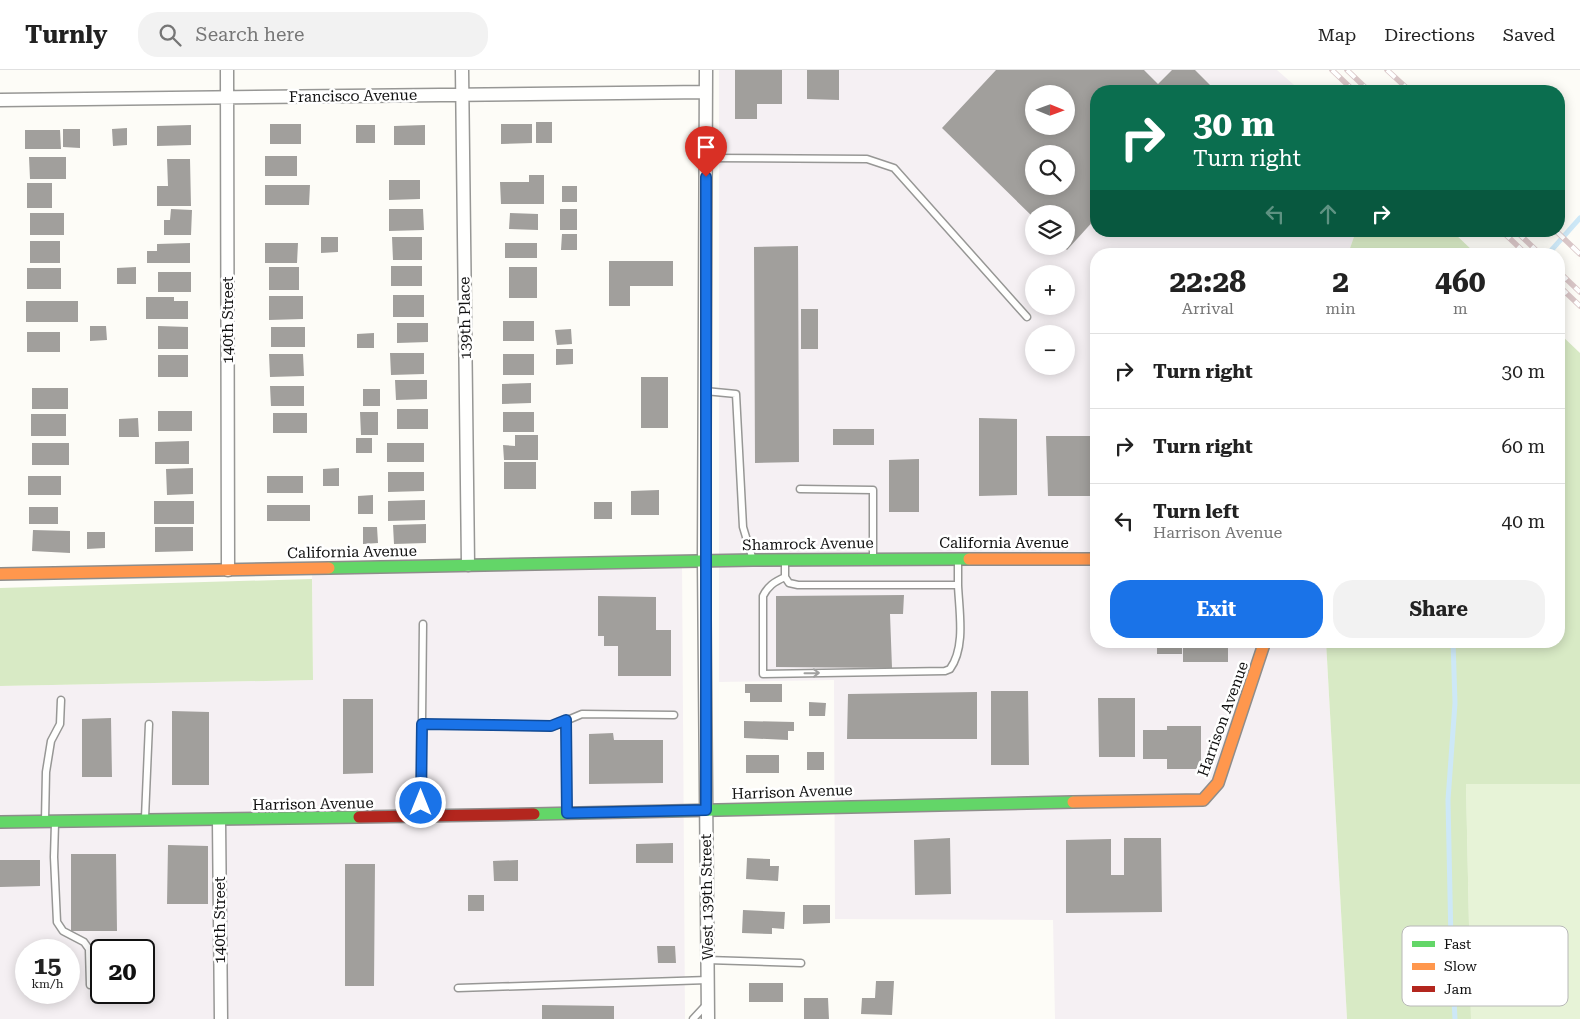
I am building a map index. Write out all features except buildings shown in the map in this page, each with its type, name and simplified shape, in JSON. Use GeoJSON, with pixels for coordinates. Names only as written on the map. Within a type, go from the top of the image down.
{"type":"FeatureCollection","features":[{"type":"Feature","properties":{"kind":"street","name":"140th Street"},"geometry":{"type":"LineString","coordinates":[[227,70],[228,570]]}},
{"type":"Feature","properties":{"kind":"street","name":"139th Place"},"geometry":{"type":"LineString","coordinates":[[462,70],[468,565]]}},
{"type":"Feature","properties":{"kind":"street","name":"West 139th Street"},"geometry":{"type":"LineString","coordinates":[[706,70],[704,561],[708,1019]]}},
{"type":"Feature","properties":{"kind":"street","name":"Francisco Avenue"},"geometry":{"type":"LineString","coordinates":[[0,100],[706,92]]}},
{"type":"Feature","properties":{"kind":"street","name":"California Avenue"},"geometry":{"type":"LineString","coordinates":[[912,558],[1090,559]]}},
{"type":"Feature","properties":{"kind":"street","name":"Shamrock Avenue"},"geometry":{"type":"LineString","coordinates":[[704,561],[912,558]]}},
{"type":"Feature","properties":{"kind":"street","name":"California Avenue"},"geometry":{"type":"LineString","coordinates":[[0,574],[704,561]]}},
{"type":"Feature","properties":{"kind":"street","name":"Harrison Avenue"},"geometry":{"type":"LineString","coordinates":[[0,822],[219,821],[1203,800],[1218,783],[1263,648]]}},
{"type":"Feature","properties":{"kind":"street","name":"140th Street"},"geometry":{"type":"LineString","coordinates":[[219,821],[220,1019]]}},
{"type":"Feature","properties":{"kind":"lane"},"geometry":{"type":"LineString","coordinates":[[706,158],[867,159],[894,168],[1026,317]]}},
{"type":"Feature","properties":{"kind":"lane"},"geometry":{"type":"LineString","coordinates":[[705,391],[736,394],[743,527],[753,560]]}},
{"type":"Feature","properties":{"kind":"lane"},"geometry":{"type":"LineString","coordinates":[[800,489],[872,490],[873,558]]}},
{"type":"Feature","properties":{"kind":"lane"},"geometry":{"type":"LineString","coordinates":[[785,578],[775,581],[762,596],[763,674],[945,671],[955,663],[959,644],[958,558]]}},
{"type":"Feature","properties":{"kind":"lane"},"geometry":{"type":"LineString","coordinates":[[785,560],[785,578],[788,583],[798,585],[958,585]]}},
{"type":"Feature","properties":{"kind":"lane"},"geometry":{"type":"LineString","coordinates":[[421,816],[423,624]]}},
{"type":"Feature","properties":{"kind":"lane"},"geometry":{"type":"LineString","coordinates":[[62,700],[60,724],[51,741],[46,772],[54,857],[56,922],[63,931],[84,942],[89,949],[90,986]]}},
{"type":"Feature","properties":{"kind":"lane"},"geometry":{"type":"LineString","coordinates":[[422,724],[551,726],[582,714],[674,716]]}},
{"type":"Feature","properties":{"kind":"lane"},"geometry":{"type":"LineString","coordinates":[[566,720],[567,813]]}},
{"type":"Feature","properties":{"kind":"lane"},"geometry":{"type":"LineString","coordinates":[[145,822],[149,724]]}},
{"type":"Feature","properties":{"kind":"lane"},"geometry":{"type":"LineString","coordinates":[[707,960],[800,963]]}},
{"type":"Feature","properties":{"kind":"lane"},"geometry":{"type":"LineString","coordinates":[[458,988],[708,980]]}},
{"type":"Feature","properties":{"kind":"lane"},"geometry":{"type":"LineString","coordinates":[[693,1019],[708,1003]]}},
{"type":"Feature","properties":{"kind":"shaded area"},"geometry":{"type":"Polygon","coordinates":[[[719,70],[1277,70],[1294,85],[1090,85],[1090,237],[1354,237],[1350,248],[1090,248],[1090,648],[1326,648],[1347,1019],[1055,1019],[1053,920],[835,919],[834,680],[719,682],[719,70]]]}},
{"type":"Feature","properties":{"kind":"shaded area"},"geometry":{"type":"Polygon","coordinates":[[[682,561],[685,1019],[0,1019],[0,686],[313,680],[312,568],[682,561]]]}},
{"type":"Feature","properties":{"kind":"green space"},"geometry":{"type":"Polygon","coordinates":[[[1354,237],[1458,237],[1470,248],[1350,248],[1354,237]]]}},
{"type":"Feature","properties":{"kind":"green space"},"geometry":{"type":"Polygon","coordinates":[[[1565,339],[1580,353],[1580,784],[1466,784],[1469,926],[1402,926],[1402,1006],[1471,1006],[1471,1019],[1347,1019],[1326,648],[1565,648],[1565,339]]]}},
{"type":"Feature","properties":{"kind":"green space"},"geometry":{"type":"Polygon","coordinates":[[[312,579],[313,680],[0,686],[0,588],[312,579]]]}},
{"type":"Feature","properties":{"kind":"green space"},"geometry":{"type":"Polygon","coordinates":[[[1466,784],[1580,784],[1580,1019],[1471,1019],[1471,1006],[1568,1006],[1568,926],[1469,926],[1466,784]]]}},
{"type":"Feature","properties":{"kind":"waterway"},"geometry":{"type":"LineString","coordinates":[[1565,235],[1580,218]]}},
{"type":"Feature","properties":{"kind":"waterway"},"geometry":{"type":"LineString","coordinates":[[1553,248],[1563,237]]}},
{"type":"Feature","properties":{"kind":"waterway"},"geometry":{"type":"LineString","coordinates":[[1451,926],[1448,800],[1455,703],[1453,648]]}},
{"type":"Feature","properties":{"kind":"waterway"},"geometry":{"type":"LineString","coordinates":[[1454,1006],[1455,1019]]}},
{"type":"Feature","properties":{"kind":"railway"},"geometry":{"type":"LineString","coordinates":[[1332,70],[1348,85]]}},
{"type":"Feature","properties":{"kind":"railway"},"geometry":{"type":"LineString","coordinates":[[1347,70],[1363,85]]}},
{"type":"Feature","properties":{"kind":"railway"},"geometry":{"type":"LineString","coordinates":[[1387,70],[1403,85]]}},
{"type":"Feature","properties":{"kind":"railway"},"geometry":{"type":"LineString","coordinates":[[1508,237],[1520,248]]}},
{"type":"Feature","properties":{"kind":"railway"},"geometry":{"type":"LineString","coordinates":[[1522,237],[1534,248]]}},
{"type":"Feature","properties":{"kind":"railway"},"geometry":{"type":"LineString","coordinates":[[1562,237],[1580,254]]}},
{"type":"Feature","properties":{"kind":"railway"},"geometry":{"type":"LineString","coordinates":[[1565,278],[1580,292]]}},
{"type":"Feature","properties":{"kind":"railway"},"geometry":{"type":"LineString","coordinates":[[1565,292],[1580,306]]}},
{"type":"Feature","properties":{"kind":"traffic: fast"},"geometry":{"type":"LineString","coordinates":[[329,568],[753,560],[969,559]]}},
{"type":"Feature","properties":{"kind":"traffic: fast"},"geometry":{"type":"LineString","coordinates":[[534,814],[1073,802]]}},
{"type":"Feature","properties":{"kind":"traffic: fast"},"geometry":{"type":"LineString","coordinates":[[0,822],[359,817]]}},
{"type":"Feature","properties":{"kind":"traffic: slow"},"geometry":{"type":"LineString","coordinates":[[969,559],[1090,559]]}},
{"type":"Feature","properties":{"kind":"traffic: slow"},"geometry":{"type":"LineString","coordinates":[[0,574],[329,568]]}},
{"type":"Feature","properties":{"kind":"traffic: slow"},"geometry":{"type":"LineString","coordinates":[[1073,802],[1203,800],[1218,783],[1263,648]]}},
{"type":"Feature","properties":{"kind":"traffic: jam"},"geometry":{"type":"LineString","coordinates":[[359,817],[534,814]]}},
{"type":"Feature","properties":{"kind":"route"},"geometry":{"type":"LineString","coordinates":[[421,803],[422,724],[551,726],[566,720],[567,813],[706,810],[704,561],[706,177]]}}]}
